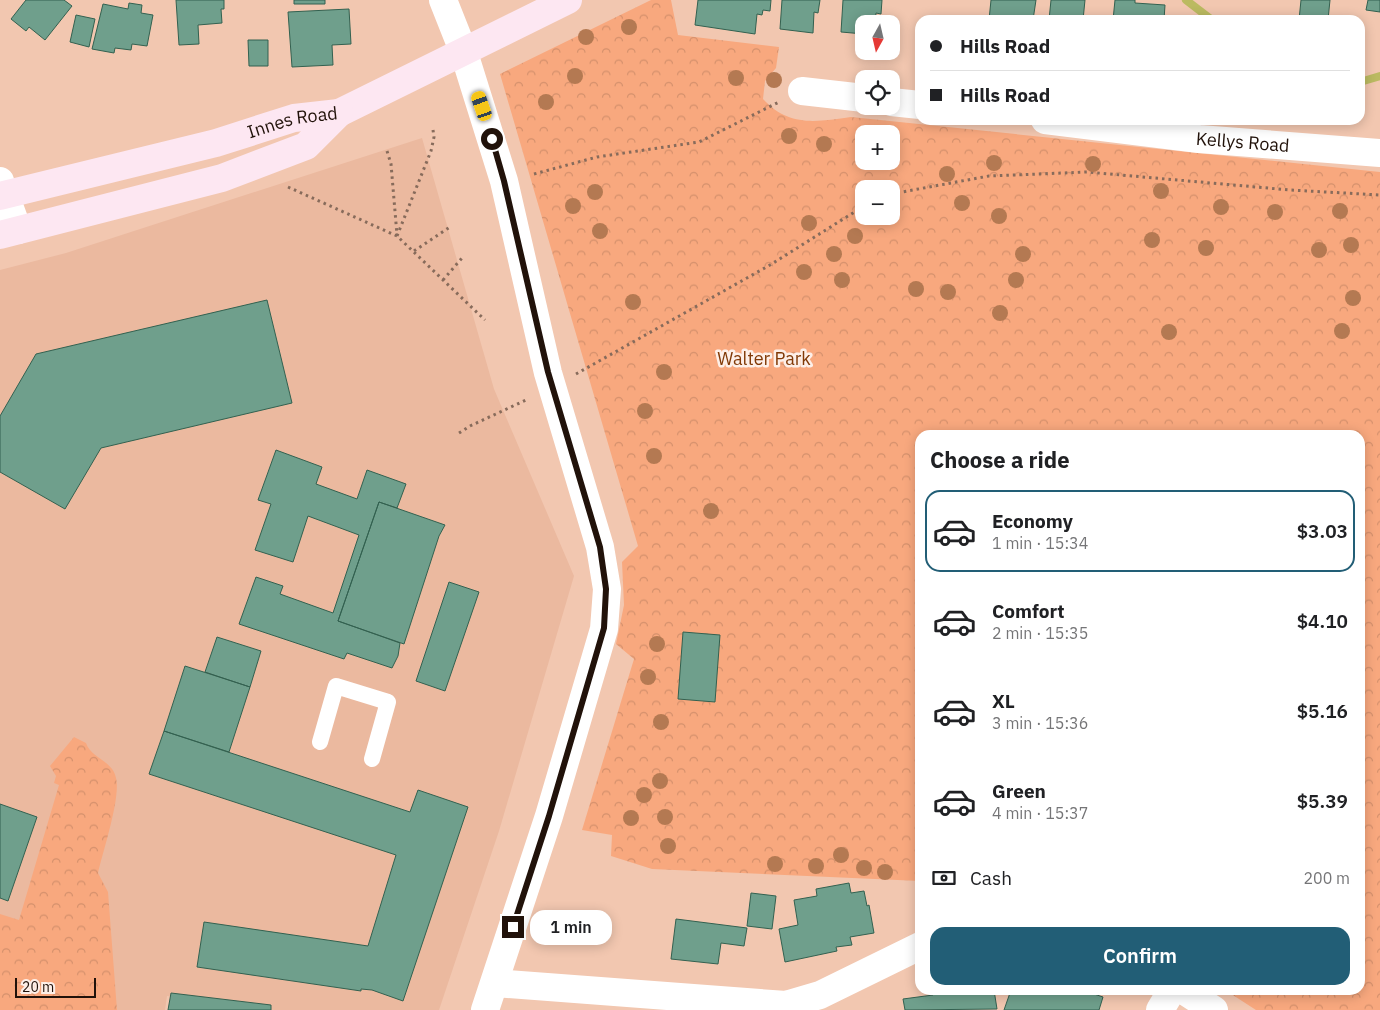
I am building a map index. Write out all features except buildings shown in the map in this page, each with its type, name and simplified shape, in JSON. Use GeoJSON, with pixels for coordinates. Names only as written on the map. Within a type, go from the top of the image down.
{"type":"FeatureCollection","features":[{"type":"Feature","properties":{"kind":"main road","name":"Innes Road"},"geometry":{"type":"LineString","coordinates":[[2,191],[216,143],[294,118],[339,113],[464,53],[568,0]]}},
{"type":"Feature","properties":{"kind":"main road"},"geometry":{"type":"LineString","coordinates":[[9,232],[222,178],[306,146],[339,113]]}},
{"type":"Feature","properties":{"kind":"street"},"geometry":{"type":"LineString","coordinates":[[443,0],[464,53],[504,181],[552,387],[600,547],[605,575],[606,609],[604,628],[549,816],[486,1010]]}},
{"type":"Feature","properties":{"kind":"street"},"geometry":{"type":"LineString","coordinates":[[802,91],[855,97]]}},
{"type":"Feature","properties":{"kind":"street"},"geometry":{"type":"LineString","coordinates":[[900,103],[915,104]]}},
{"type":"Feature","properties":{"kind":"street","name":"Kellys Road"},"geometry":{"type":"LineString","coordinates":[[1088,125],[1199,138],[1380,153]]}},
{"type":"Feature","properties":{"kind":"street"},"geometry":{"type":"LineString","coordinates":[[2,191],[9,232]]}},
{"type":"Feature","properties":{"kind":"street"},"geometry":{"type":"LineString","coordinates":[[495,983],[786,1005],[820,995],[915,948]]}},
{"type":"Feature","properties":{"kind":"street"},"geometry":{"type":"LineString","coordinates":[[1160,1010],[1169,995]]}},
{"type":"Feature","properties":{"kind":"street"},"geometry":{"type":"LineString","coordinates":[[1191,995],[1214,1010]]}},
{"type":"Feature","properties":{"kind":"lane"},"geometry":{"type":"LineString","coordinates":[[320,742],[336,686],[388,702],[372,759]]}},
{"type":"Feature","properties":{"kind":"path"},"geometry":{"type":"LineString","coordinates":[[534,174],[597,157],[699,142],[802,91]]}},
{"type":"Feature","properties":{"kind":"path"},"geometry":{"type":"LineString","coordinates":[[397,236],[430,151],[433,130]]}},
{"type":"Feature","properties":{"kind":"path"},"geometry":{"type":"LineString","coordinates":[[387,151],[397,236]]}},
{"type":"Feature","properties":{"kind":"path"},"geometry":{"type":"LineString","coordinates":[[900,192],[988,176],[1087,172],[1290,190],[1380,195]]}},
{"type":"Feature","properties":{"kind":"path"},"geometry":{"type":"LineString","coordinates":[[288,187],[397,236],[485,320]]}},
{"type":"Feature","properties":{"kind":"path"},"geometry":{"type":"LineString","coordinates":[[459,433],[552,387],[770,265],[855,212]]}},
{"type":"Feature","properties":{"kind":"path"},"geometry":{"type":"LineString","coordinates":[[414,251],[450,227]]}},
{"type":"Feature","properties":{"kind":"path"},"geometry":{"type":"LineString","coordinates":[[444,280],[462,258]]}},
{"type":"Feature","properties":{"kind":"shaded area"},"geometry":{"type":"Polygon","coordinates":[[[422,138],[494,389],[574,576],[499,831],[439,1010],[274,1010],[167,996],[165,1010],[0,1010],[0,270],[66,253],[422,138]]]}},
{"type":"Feature","properties":{"kind":"green space","name":"Walter Park"},"geometry":{"type":"Polygon","coordinates":[[[651,0],[671,0],[678,35],[779,47],[776,68],[765,81],[763,99],[773,108],[793,118],[814,121],[851,117],[1380,172],[1380,1010],[1256,1010],[1233,995],[1365,995],[1365,430],[915,430],[915,881],[652,869],[611,856],[612,835],[582,830],[634,659],[616,644],[624,605],[622,562],[638,546],[500,74],[651,0]]]}},
{"type":"Feature","properties":{"kind":"green space"},"geometry":{"type":"Polygon","coordinates":[[[74,737],[86,743],[92,752],[107,763],[116,778],[117,787],[114,811],[98,873],[108,892],[117,1010],[0,1010],[0,914],[19,920],[59,785],[54,783],[56,776],[50,766],[74,737]]]}},
{"type":"Feature","properties":{"kind":"waterway"},"geometry":{"type":"LineString","coordinates":[[1186,0],[1206,15]]}},
{"type":"Feature","properties":{"kind":"waterway"},"geometry":{"type":"LineString","coordinates":[[1365,80],[1380,76]]}},
{"type":"Feature","properties":{"kind":"route"},"geometry":{"type":"LineString","coordinates":[[492,139],[504,181],[548,372],[600,547],[606,589],[604,628],[549,816],[513,927]]}}]}
